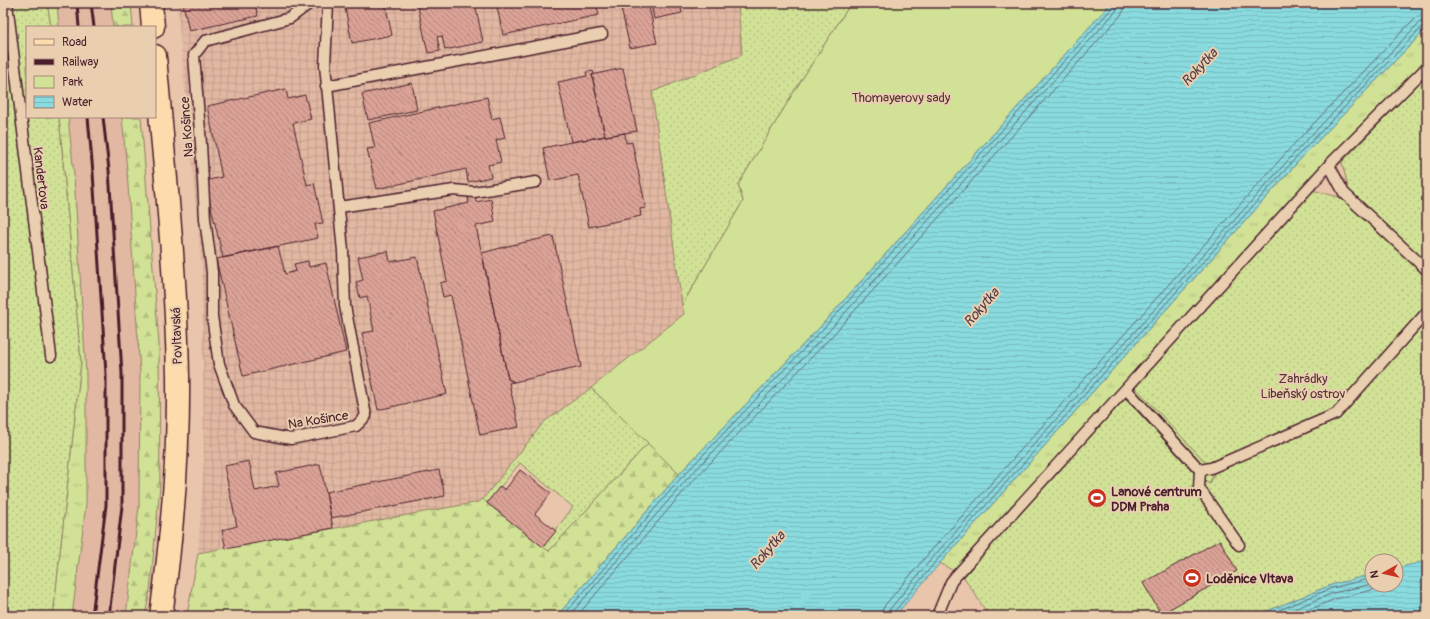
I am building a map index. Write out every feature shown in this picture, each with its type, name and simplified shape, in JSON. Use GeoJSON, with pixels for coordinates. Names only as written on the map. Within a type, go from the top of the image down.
{"type":"FeatureCollection","features":[{"type":"Feature","properties":{"kind":"main road"},"geometry":{"type":"LineString","coordinates":[[151,3],[153,26]]}},
{"type":"Feature","properties":{"kind":"main road","name":"Povltavská"},"geometry":{"type":"LineString","coordinates":[[156,69],[175,314],[178,376],[176,461],[169,554],[161,616]]}},
{"type":"Feature","properties":{"kind":"lane","name":"Kandertova"},"geometry":{"type":"LineString","coordinates":[[7,3],[51,356]]}},
{"type":"Feature","properties":{"kind":"lane","name":"Na Košince"},"geometry":{"type":"LineString","coordinates":[[310,3],[290,18],[205,41],[194,55],[205,219],[212,272],[212,316],[219,364],[234,405],[254,432],[291,439],[356,426],[366,416],[345,306],[343,251],[324,65],[328,3]]}},
{"type":"Feature","properties":{"kind":"lane"},"geometry":{"type":"LineString","coordinates":[[326,86],[350,80],[602,34]]}},
{"type":"Feature","properties":{"kind":"lane"},"geometry":{"type":"LineString","coordinates":[[937,616],[955,576],[1329,165],[1426,69]]}},
{"type":"Feature","properties":{"kind":"lane"},"geometry":{"type":"LineString","coordinates":[[1329,165],[1344,193],[1427,270]]}},
{"type":"Feature","properties":{"kind":"lane"},"geometry":{"type":"LineString","coordinates":[[339,207],[454,190],[474,192],[536,182]]}},
{"type":"Feature","properties":{"kind":"lane"},"geometry":{"type":"LineString","coordinates":[[1200,470],[1211,468],[1336,414],[1427,312]]}},
{"type":"Feature","properties":{"kind":"lane"},"geometry":{"type":"LineString","coordinates":[[1126,389],[1200,470],[1199,488],[1239,545]]}},
{"type":"Feature","properties":{"kind":"shaded area"},"geometry":{"type":"Polygon","coordinates":[[[57,3],[111,3],[113,26],[59,26],[57,3]]]}},
{"type":"Feature","properties":{"kind":"shaded area"},"geometry":{"type":"Polygon","coordinates":[[[177,3],[738,3],[742,55],[652,93],[684,314],[593,386],[544,422],[483,499],[479,502],[198,553],[204,461],[202,271],[177,3]]]}},
{"type":"Feature","properties":{"kind":"shaded area"},"geometry":{"type":"Polygon","coordinates":[[[68,118],[122,118],[127,170],[140,372],[139,507],[126,616],[72,616],[86,504],[86,374],[74,175],[68,118]]]}},
{"type":"Feature","properties":{"kind":"green space"},"geometry":{"type":"Polygon","coordinates":[[[3,3],[47,3],[51,26],[26,26],[26,118],[59,118],[81,362],[53,616],[3,616],[3,3]]]}},
{"type":"Feature","properties":{"kind":"green space"},"geometry":{"type":"Polygon","coordinates":[[[47,3],[57,3],[59,26],[51,26],[47,3]]]}},
{"type":"Feature","properties":{"kind":"green space"},"geometry":{"type":"Polygon","coordinates":[[[111,3],[131,3],[133,26],[113,26],[111,3]]]}},
{"type":"Feature","properties":{"kind":"green space"},"geometry":{"type":"Polygon","coordinates":[[[738,3],[851,3],[793,93],[738,185],[743,201],[682,305],[652,92],[742,55],[738,3]]]}},
{"type":"Feature","properties":{"kind":"green space","name":"Thomayerovy sady"},"geometry":{"type":"Polygon","coordinates":[[[851,3],[1111,3],[820,327],[679,474],[591,388],[684,314],[682,305],[743,201],[738,185],[793,93],[851,3]]]}},
{"type":"Feature","properties":{"kind":"green space"},"geometry":{"type":"Polygon","coordinates":[[[1427,28],[1427,75],[1342,162],[1312,190],[1135,386],[1211,468],[1214,474],[1209,484],[1200,479],[999,536],[964,577],[940,563],[1305,154],[1427,28]]]}},
{"type":"Feature","properties":{"kind":"green space","name":"Zahrádky Libeňský ostrov"},"geometry":{"type":"Polygon","coordinates":[[[1427,75],[1427,562],[1404,567],[1404,553],[1364,553],[1364,577],[1331,585],[1255,616],[989,616],[964,577],[1124,397],[1200,479],[1210,484],[1214,474],[1211,468],[1134,386],[1312,190],[1339,197],[1348,187],[1342,162],[1427,75]]]}},
{"type":"Feature","properties":{"kind":"green space"},"geometry":{"type":"Polygon","coordinates":[[[59,118],[68,118],[74,175],[86,374],[86,504],[72,616],[53,616],[81,362],[59,118]]]}},
{"type":"Feature","properties":{"kind":"green space"},"geometry":{"type":"Polygon","coordinates":[[[122,118],[141,118],[159,344],[160,486],[150,590],[145,616],[126,616],[139,507],[140,372],[127,170],[122,118]]]}},
{"type":"Feature","properties":{"kind":"green space"},"geometry":{"type":"Polygon","coordinates":[[[591,388],[648,443],[549,551],[543,547],[573,507],[520,463],[487,503],[483,499],[544,422],[591,388]]]}},
{"type":"Feature","properties":{"kind":"green space"},"geometry":{"type":"Polygon","coordinates":[[[648,443],[679,474],[557,616],[187,616],[198,553],[479,502],[483,499],[549,551],[648,443]]]}},
{"type":"Feature","properties":{"kind":"water","name":"Rokytka"},"geometry":{"type":"Polygon","coordinates":[[[1111,3],[1427,3],[1427,28],[1305,154],[940,563],[895,616],[557,616],[679,474],[820,327],[1111,3]]]}},
{"type":"Feature","properties":{"kind":"water"},"geometry":{"type":"Polygon","coordinates":[[[1427,561],[1427,616],[1255,616],[1331,585],[1364,576],[1364,593],[1404,593],[1404,566],[1427,561]]]}},
{"type":"Feature","properties":{"kind":"building"},"geometry":{"type":"Polygon","coordinates":[[[183,3],[266,3],[267,6],[256,8],[258,16],[189,31],[183,3]]]}},
{"type":"Feature","properties":{"kind":"building"},"geometry":{"type":"Polygon","coordinates":[[[344,3],[385,3],[392,35],[352,43],[344,3]]]}},
{"type":"Feature","properties":{"kind":"building"},"geometry":{"type":"Polygon","coordinates":[[[417,3],[475,3],[483,42],[445,50],[442,36],[437,37],[440,51],[428,53],[417,3]]]}},
{"type":"Feature","properties":{"kind":"building"},"geometry":{"type":"Polygon","coordinates":[[[494,3],[596,3],[599,15],[503,35],[497,7],[495,7],[494,3]]]}},
{"type":"Feature","properties":{"kind":"building"},"geometry":{"type":"Polygon","coordinates":[[[648,3],[657,43],[630,48],[621,8],[648,3]]]}},
{"type":"Feature","properties":{"kind":"building"},"geometry":{"type":"Polygon","coordinates":[[[651,3],[680,3],[682,13],[654,19],[651,3]]]}},
{"type":"Feature","properties":{"kind":"building"},"geometry":{"type":"Polygon","coordinates":[[[623,68],[637,131],[605,136],[592,75],[623,68]]]}},
{"type":"Feature","properties":{"kind":"building"},"geometry":{"type":"Polygon","coordinates":[[[593,71],[594,74],[592,75],[605,136],[571,142],[558,82],[587,76],[586,72],[593,71]]]}},
{"type":"Feature","properties":{"kind":"building"},"geometry":{"type":"Polygon","coordinates":[[[412,83],[417,110],[368,120],[362,94],[412,83]]]}},
{"type":"Feature","properties":{"kind":"building"},"geometry":{"type":"Polygon","coordinates":[[[286,89],[288,99],[305,95],[311,119],[293,123],[307,185],[314,183],[323,223],[315,224],[318,238],[223,258],[205,181],[222,177],[207,106],[286,89]]]}},
{"type":"Feature","properties":{"kind":"building"},"geometry":{"type":"Polygon","coordinates":[[[487,97],[492,119],[500,117],[505,138],[496,140],[501,162],[488,165],[491,177],[468,182],[466,169],[377,189],[367,149],[375,148],[369,123],[487,97]]]}},
{"type":"Feature","properties":{"kind":"building"},"geometry":{"type":"Polygon","coordinates":[[[625,133],[626,143],[632,142],[646,208],[640,209],[641,216],[589,227],[578,175],[550,181],[543,148],[625,133]]]}},
{"type":"Feature","properties":{"kind":"building"},"geometry":{"type":"Polygon","coordinates":[[[475,196],[476,202],[491,199],[495,222],[476,226],[508,379],[514,382],[509,383],[519,427],[480,435],[451,295],[443,297],[440,283],[447,281],[433,211],[469,203],[468,197],[475,196]]]}},
{"type":"Feature","properties":{"kind":"building"},"geometry":{"type":"Polygon","coordinates":[[[553,236],[581,367],[514,382],[508,379],[482,253],[553,236]]]}},
{"type":"Feature","properties":{"kind":"building"},"geometry":{"type":"Polygon","coordinates":[[[278,246],[285,274],[296,271],[294,264],[308,261],[309,267],[326,263],[346,352],[243,376],[216,259],[278,246]]]}},
{"type":"Feature","properties":{"kind":"building"},"geometry":{"type":"Polygon","coordinates":[[[388,251],[390,262],[417,257],[447,394],[378,410],[362,333],[374,331],[367,296],[360,298],[356,282],[363,280],[358,257],[388,251]]]}},
{"type":"Feature","properties":{"kind":"building"},"geometry":{"type":"Polygon","coordinates":[[[249,461],[255,491],[279,486],[276,473],[320,464],[333,528],[226,549],[222,530],[237,526],[224,466],[249,461]]]}},
{"type":"Feature","properties":{"kind":"building"},"geometry":{"type":"Polygon","coordinates":[[[439,470],[445,496],[331,518],[326,492],[439,470]]]}},
{"type":"Feature","properties":{"kind":"building"},"geometry":{"type":"Polygon","coordinates":[[[520,470],[551,493],[535,514],[556,531],[543,547],[487,503],[500,486],[505,490],[520,470]]]}},
{"type":"Feature","properties":{"kind":"building"},"geometry":{"type":"Polygon","coordinates":[[[1220,540],[1237,571],[1161,614],[1143,583],[1220,540]]]}},
{"type":"Feature","properties":{"kind":"railway"},"geometry":{"type":"LineString","coordinates":[[77,3],[79,26]]}},
{"type":"Feature","properties":{"kind":"railway"},"geometry":{"type":"LineString","coordinates":[[91,3],[94,26]]}},
{"type":"Feature","properties":{"kind":"railway"},"geometry":{"type":"LineString","coordinates":[[88,118],[106,374],[106,505],[92,616]]}},
{"type":"Feature","properties":{"kind":"railway"},"geometry":{"type":"LineString","coordinates":[[103,118],[109,170],[122,373],[122,506],[109,616]]}},
{"type":"Feature","properties":{"kind":"place","name":"Lanové centrum DDM Praha"},"geometry":{"type":"Point","coordinates":[1097,498]}},
{"type":"Feature","properties":{"kind":"place","name":"Loděnice Vltava"},"geometry":{"type":"Point","coordinates":[1192,578]}}]}
